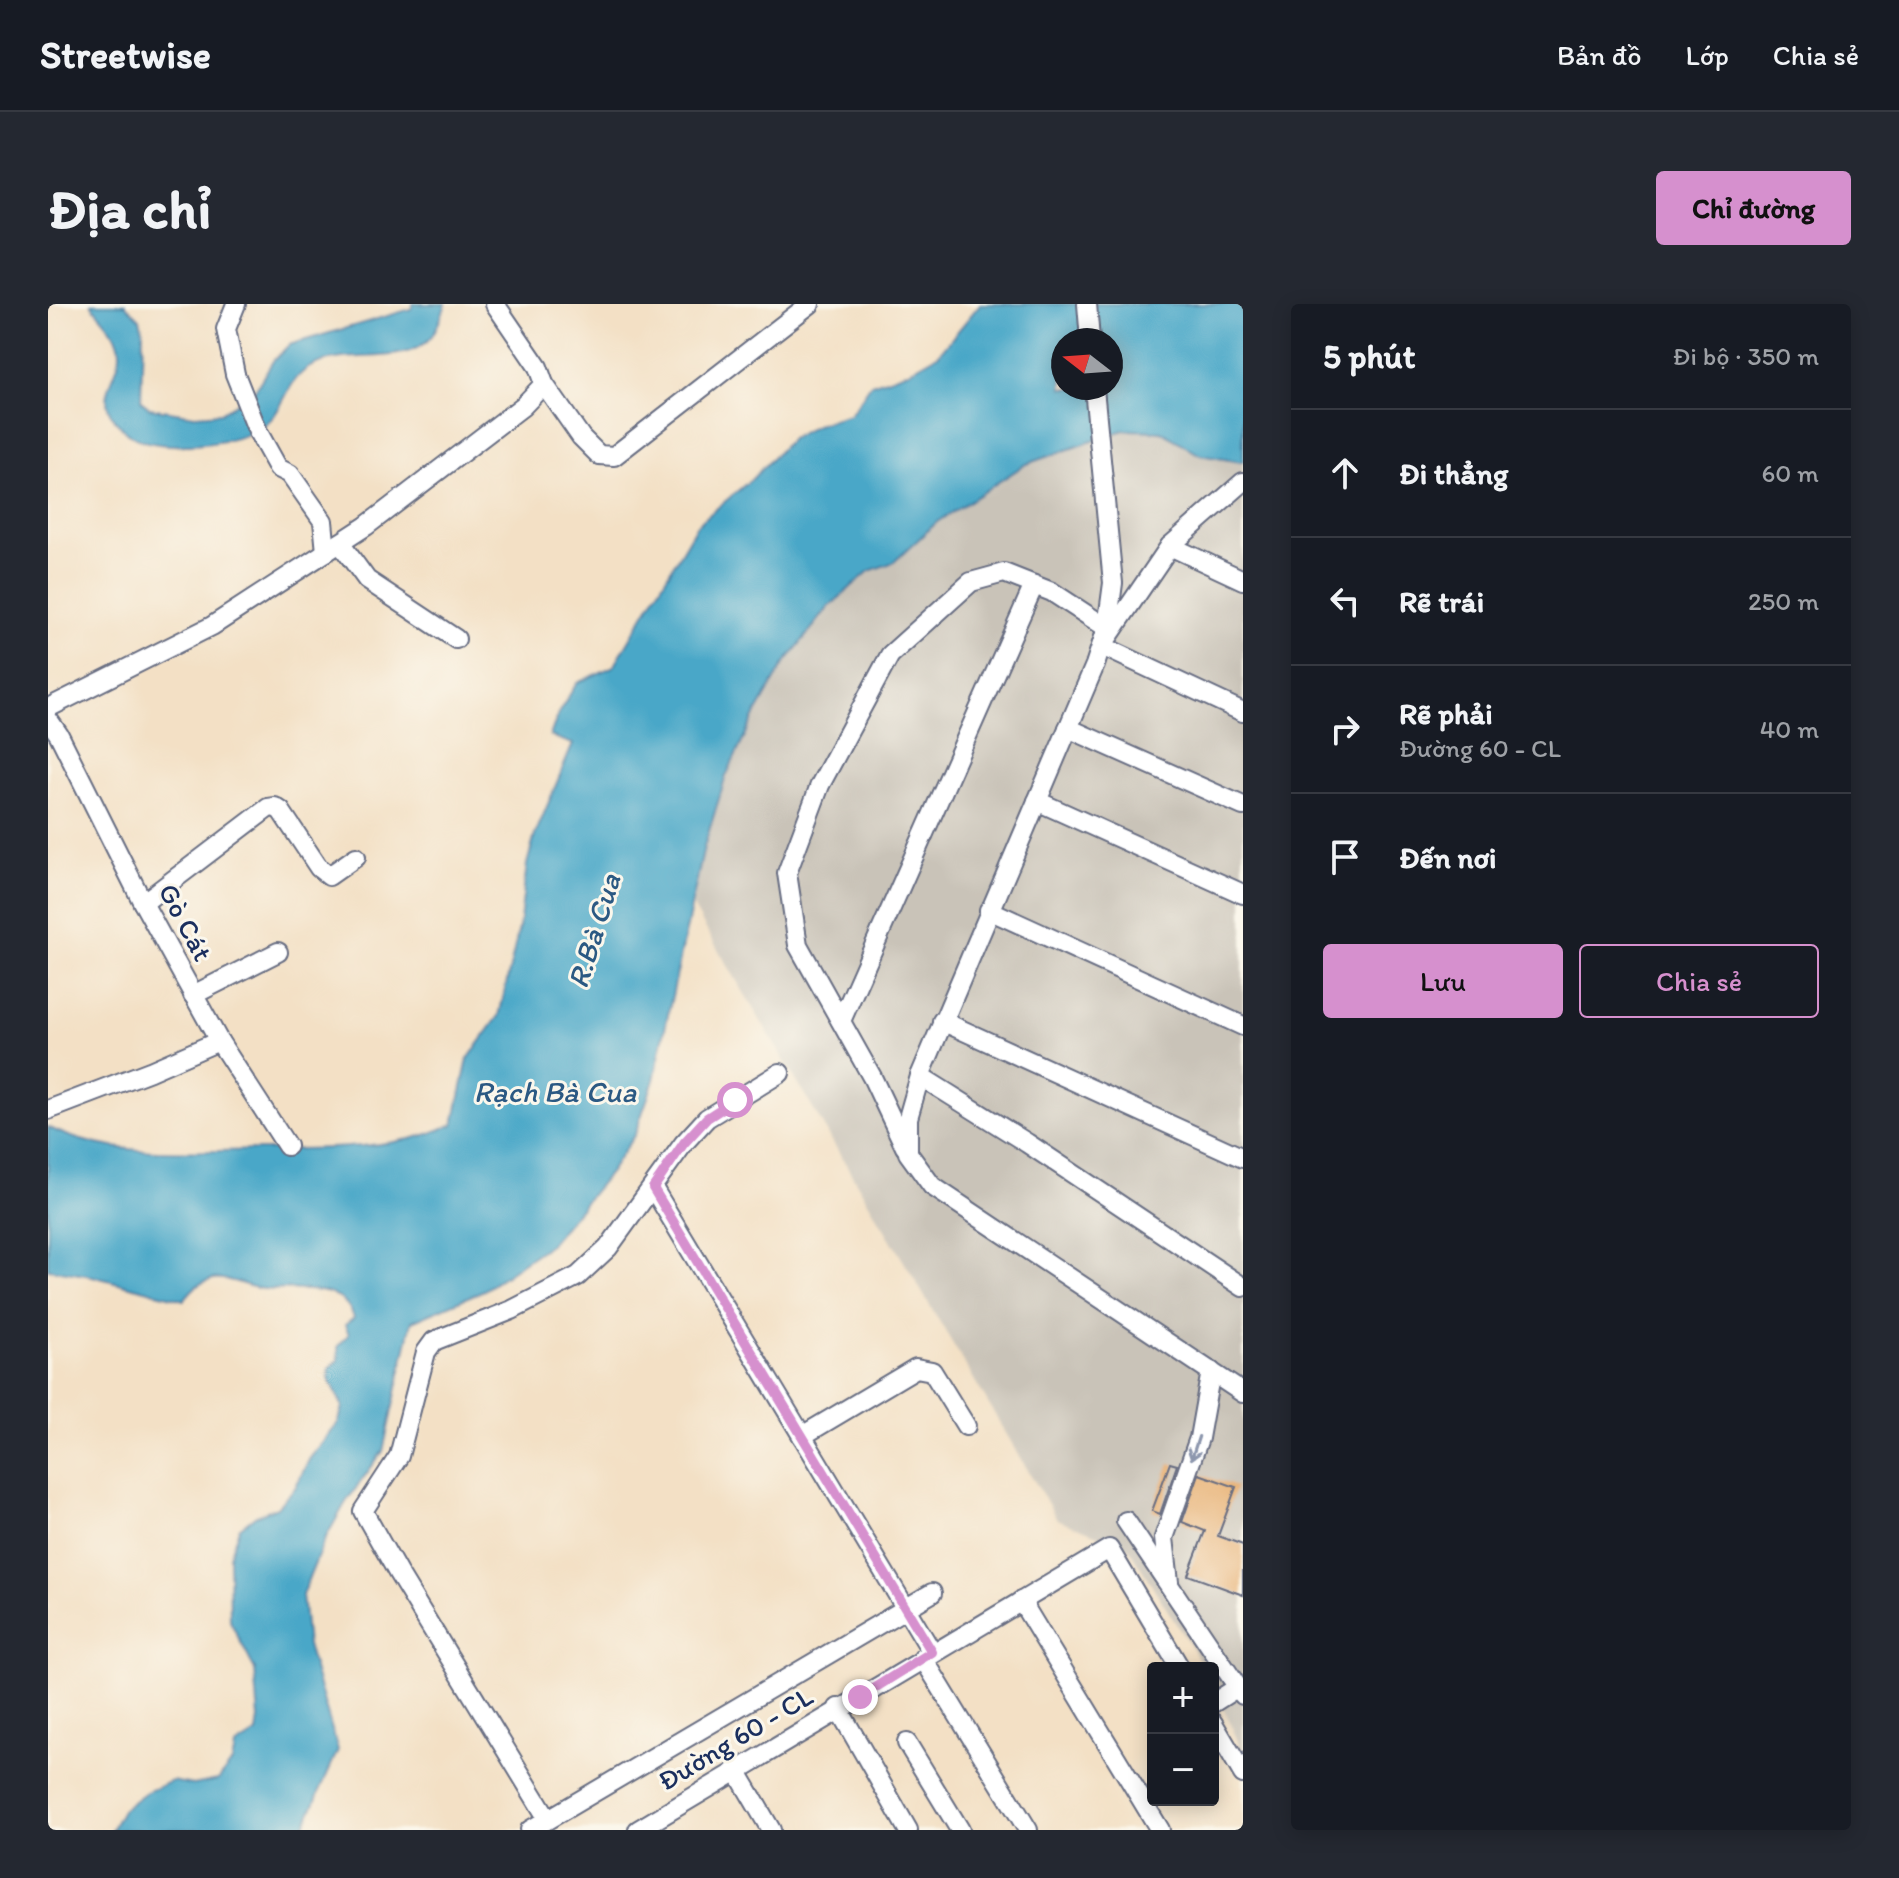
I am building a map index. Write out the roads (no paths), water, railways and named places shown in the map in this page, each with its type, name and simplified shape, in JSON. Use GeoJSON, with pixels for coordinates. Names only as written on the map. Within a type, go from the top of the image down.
{"type":"FeatureCollection","features":[{"type":"Feature","properties":{"kind":"street"},"geometry":{"type":"LineString","coordinates":[[236,304],[226,329],[235,374],[258,432],[278,468],[290,474],[323,521],[333,548],[367,580],[456,639]]}},
{"type":"Feature","properties":{"kind":"street"},"geometry":{"type":"LineString","coordinates":[[495,304],[581,437],[599,455],[614,456],[810,304]]}},
{"type":"Feature","properties":{"kind":"street"},"geometry":{"type":"LineString","coordinates":[[1087,304],[1089,328]]}},
{"type":"Feature","properties":{"kind":"street"},"geometry":{"type":"LineString","coordinates":[[48,708],[212,626],[333,548],[523,406],[544,384]]}},
{"type":"Feature","properties":{"kind":"street"},"geometry":{"type":"LineString","coordinates":[[908,1153],[908,1118],[920,1076],[1068,728],[1107,628],[1113,583],[1095,400]]}},
{"type":"Feature","properties":{"kind":"street"},"geometry":{"type":"LineString","coordinates":[[1102,646],[1170,546],[1243,482]]}},
{"type":"Feature","properties":{"kind":"street"},"geometry":{"type":"LineString","coordinates":[[1170,546],[1243,580]]}},
{"type":"Feature","properties":{"kind":"street"},"geometry":{"type":"LineString","coordinates":[[1107,628],[1052,592],[1004,573],[971,582],[890,655],[820,785],[787,873],[798,945],[872,1077],[908,1153],[932,1186],[1243,1393]]}},
{"type":"Feature","properties":{"kind":"street"},"geometry":{"type":"LineString","coordinates":[[841,1021],[1034,585]]}},
{"type":"Feature","properties":{"kind":"street"},"geometry":{"type":"LineString","coordinates":[[1102,646],[1243,712]]}},
{"type":"Feature","properties":{"kind":"street","name":"Gò Cát"},"geometry":{"type":"LineString","coordinates":[[48,719],[66,748],[193,995],[287,1146]]}},
{"type":"Feature","properties":{"kind":"street"},"geometry":{"type":"LineString","coordinates":[[1068,728],[1243,806]]}},
{"type":"Feature","properties":{"kind":"street"},"geometry":{"type":"LineString","coordinates":[[1037,801],[1243,894]]}},
{"type":"Feature","properties":{"kind":"street"},"geometry":{"type":"LineString","coordinates":[[143,903],[268,808],[275,807],[281,811],[319,868],[329,876],[356,857]]}},
{"type":"Feature","properties":{"kind":"street"},"geometry":{"type":"LineString","coordinates":[[989,910],[1243,1026]]}},
{"type":"Feature","properties":{"kind":"street"},"geometry":{"type":"LineString","coordinates":[[193,995],[278,952]]}},
{"type":"Feature","properties":{"kind":"street"},"geometry":{"type":"LineString","coordinates":[[942,1021],[1243,1158]]}},
{"type":"Feature","properties":{"kind":"street"},"geometry":{"type":"LineString","coordinates":[[48,1110],[219,1041]]}},
{"type":"Feature","properties":{"kind":"street"},"geometry":{"type":"LineString","coordinates":[[548,1819],[363,1511],[399,1456],[426,1352],[434,1341],[512,1310],[578,1276],[608,1248],[684,1143],[707,1118],[780,1073]]}},
{"type":"Feature","properties":{"kind":"street"},"geometry":{"type":"LineString","coordinates":[[920,1076],[1027,1143],[1243,1287]]}},
{"type":"Feature","properties":{"kind":"street"},"geometry":{"type":"LineString","coordinates":[[653,1188],[906,1608],[928,1655],[1028,1830]]}},
{"type":"Feature","properties":{"kind":"street"},"geometry":{"type":"LineString","coordinates":[[802,1436],[916,1368],[932,1371],[966,1426]]}},
{"type":"Feature","properties":{"kind":"street"},"geometry":{"type":"LineString","coordinates":[[1169,1582],[1164,1538],[1199,1438],[1211,1371]]}},
{"type":"Feature","properties":{"kind":"street"},"geometry":{"type":"LineString","coordinates":[[1126,1521],[1241,1686],[1219,1699]]}},
{"type":"Feature","properties":{"kind":"street","name":"Đường 60 - CL"},"geometry":{"type":"LineString","coordinates":[[638,1830],[1109,1549],[1176,1662]]}},
{"type":"Feature","properties":{"kind":"street"},"geometry":{"type":"LineString","coordinates":[[530,1830],[932,1593]]}},
{"type":"Feature","properties":{"kind":"street"},"geometry":{"type":"LineString","coordinates":[[1021,1601],[1160,1830]]}},
{"type":"Feature","properties":{"kind":"street"},"geometry":{"type":"LineString","coordinates":[[838,1708],[908,1830]]}},
{"type":"Feature","properties":{"kind":"street"},"geometry":{"type":"LineString","coordinates":[[1219,1733],[1243,1774]]}},
{"type":"Feature","properties":{"kind":"street"},"geometry":{"type":"LineString","coordinates":[[907,1743],[960,1830]]}},
{"type":"Feature","properties":{"kind":"street"},"geometry":{"type":"LineString","coordinates":[[736,1770],[771,1830]]}},
{"type":"Feature","properties":{"kind":"water"},"geometry":{"type":"Polygon","coordinates":[[[91,304],[125,304],[140,319],[143,332],[141,401],[150,408],[195,415],[220,413],[255,390],[273,361],[289,345],[411,309],[413,304],[446,304],[431,337],[419,347],[390,355],[324,361],[302,372],[273,417],[256,431],[221,442],[180,445],[144,441],[132,436],[116,422],[107,397],[120,351],[117,338],[91,304]]]}},
{"type":"Feature","properties":{"kind":"water","name":"Rạch Bà Cua"},"geometry":{"type":"Polygon","coordinates":[[[980,304],[1243,304],[1243,460],[1200,455],[1161,431],[1124,430],[1026,464],[937,522],[894,562],[869,571],[829,607],[784,664],[726,776],[704,847],[654,1080],[635,1134],[610,1172],[550,1244],[484,1290],[412,1321],[383,1451],[346,1502],[325,1539],[302,1595],[307,1645],[338,1750],[303,1829],[111,1830],[122,1810],[146,1792],[172,1781],[193,1785],[218,1780],[232,1762],[235,1747],[257,1733],[259,1719],[255,1670],[230,1621],[229,1556],[239,1528],[255,1516],[277,1507],[295,1488],[310,1458],[338,1424],[343,1407],[329,1378],[330,1368],[339,1359],[338,1346],[349,1334],[345,1325],[354,1318],[339,1298],[315,1290],[264,1289],[214,1279],[197,1286],[184,1300],[92,1276],[48,1269],[48,1127],[98,1144],[179,1152],[365,1146],[406,1140],[454,1124],[468,1059],[499,1016],[519,928],[527,864],[535,835],[573,744],[550,736],[559,712],[577,683],[614,666],[697,525],[753,478],[790,439],[816,425],[850,415],[871,384],[909,371],[939,354],[980,304]]]}},
{"type":"Feature","properties":{"kind":"water label","name":"R.Bà Cua"},"geometry":{"type":"Point","coordinates":[594,931]}}]}
